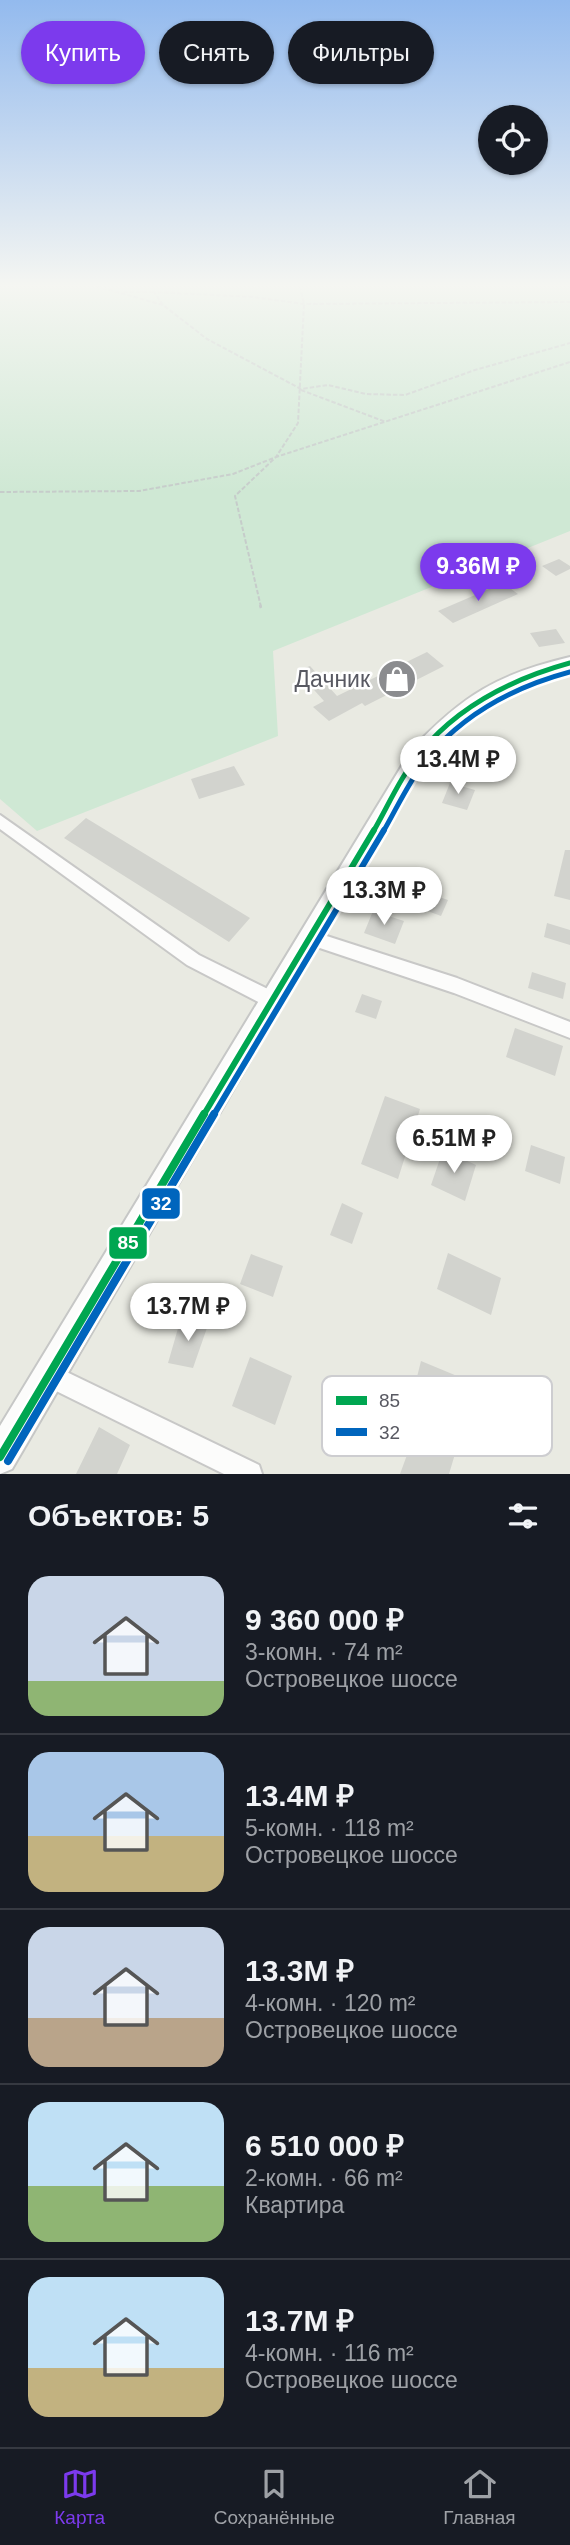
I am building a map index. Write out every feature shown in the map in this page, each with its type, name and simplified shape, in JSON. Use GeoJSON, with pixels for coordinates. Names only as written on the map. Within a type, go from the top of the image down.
{"type":"FeatureCollection","features":[{"type":"Feature","properties":{"kind":"main road"},"geometry":{"type":"LineString","coordinates":[[0,1457],[419,754],[445,724],[491,689],[517,677],[570,663]]}},
{"type":"Feature","properties":{"kind":"street"},"geometry":{"type":"LineString","coordinates":[[0,821],[193,960],[272,1000]]}},
{"type":"Feature","properties":{"kind":"street"},"geometry":{"type":"LineString","coordinates":[[308,937],[457,986],[570,1030]]}},
{"type":"Feature","properties":{"kind":"street"},"geometry":{"type":"LineString","coordinates":[[48,1375],[250,1474]]}},
{"type":"Feature","properties":{"kind":"path"},"geometry":{"type":"LineString","coordinates":[[236,355],[301,390],[386,422]]}},
{"type":"Feature","properties":{"kind":"path"},"geometry":{"type":"LineString","coordinates":[[261,608],[235,496],[276,457],[298,424],[302,355]]}},
{"type":"Feature","properties":{"kind":"path"},"geometry":{"type":"LineString","coordinates":[[301,390],[328,385],[366,394],[405,396],[475,370],[529,355]]}},
{"type":"Feature","properties":{"kind":"path"},"geometry":{"type":"LineString","coordinates":[[0,492],[139,491],[233,474],[276,457],[570,362]]}},
{"type":"Feature","properties":{"kind":"green space"},"geometry":{"type":"Polygon","coordinates":[[[0,355],[570,355],[570,531],[273,651],[278,736],[37,831],[0,799],[0,355]]]}},
{"type":"Feature","properties":{"kind":"building"},"geometry":{"type":"Polygon","coordinates":[[[559,559],[570,566],[570,569],[556,576],[542,566],[559,559]]]}},
{"type":"Feature","properties":{"kind":"building"},"geometry":{"type":"Polygon","coordinates":[[[503,583],[518,594],[453,623],[438,611],[503,583]]]}},
{"type":"Feature","properties":{"kind":"building"},"geometry":{"type":"Polygon","coordinates":[[[556,629],[565,643],[539,647],[530,633],[556,629]]]}},
{"type":"Feature","properties":{"kind":"building"},"geometry":{"type":"Polygon","coordinates":[[[427,652],[444,666],[329,721],[313,707],[324,701],[297,671],[310,666],[337,696],[427,652]]]}},
{"type":"Feature","properties":{"kind":"building"},"geometry":{"type":"Polygon","coordinates":[[[234,766],[245,785],[199,799],[191,779],[234,766]]]}},
{"type":"Feature","properties":{"kind":"building"},"geometry":{"type":"Polygon","coordinates":[[[450,783],[475,790],[467,810],[442,803],[450,783]]]}},
{"type":"Feature","properties":{"kind":"building"},"geometry":{"type":"Polygon","coordinates":[[[86,818],[250,918],[229,942],[64,838],[86,818]]]}},
{"type":"Feature","properties":{"kind":"building"},"geometry":{"type":"Polygon","coordinates":[[[565,850],[570,850],[570,900],[554,896],[565,850]]]}},
{"type":"Feature","properties":{"kind":"building"},"geometry":{"type":"Polygon","coordinates":[[[410,887],[448,900],[441,916],[403,902],[410,887]]]}},
{"type":"Feature","properties":{"kind":"building"},"geometry":{"type":"Polygon","coordinates":[[[373,911],[404,921],[395,944],[364,933],[373,911]]]}},
{"type":"Feature","properties":{"kind":"building"},"geometry":{"type":"Polygon","coordinates":[[[547,923],[570,930],[570,945],[544,937],[547,923]]]}},
{"type":"Feature","properties":{"kind":"building"},"geometry":{"type":"Polygon","coordinates":[[[532,972],[566,983],[563,999],[528,988],[532,972]]]}},
{"type":"Feature","properties":{"kind":"building"},"geometry":{"type":"Polygon","coordinates":[[[362,994],[382,1001],[376,1019],[355,1012],[362,994]]]}},
{"type":"Feature","properties":{"kind":"building"},"geometry":{"type":"Polygon","coordinates":[[[515,1028],[563,1046],[555,1076],[506,1057],[515,1028]]]}},
{"type":"Feature","properties":{"kind":"building"},"geometry":{"type":"Polygon","coordinates":[[[385,1096],[420,1109],[398,1179],[361,1164],[385,1096]]]}},
{"type":"Feature","properties":{"kind":"building"},"geometry":{"type":"Polygon","coordinates":[[[531,1145],[565,1157],[560,1184],[525,1171],[531,1145]]]}},
{"type":"Feature","properties":{"kind":"building"},"geometry":{"type":"Polygon","coordinates":[[[443,1150],[476,1165],[465,1201],[431,1185],[443,1150]]]}},
{"type":"Feature","properties":{"kind":"building"},"geometry":{"type":"Polygon","coordinates":[[[342,1203],[363,1213],[352,1244],[330,1235],[342,1203]]]}},
{"type":"Feature","properties":{"kind":"building"},"geometry":{"type":"Polygon","coordinates":[[[448,1253],[501,1278],[491,1315],[437,1289],[448,1253]]]}},
{"type":"Feature","properties":{"kind":"building"},"geometry":{"type":"Polygon","coordinates":[[[251,1254],[283,1266],[273,1297],[240,1284],[251,1254]]]}},
{"type":"Feature","properties":{"kind":"building"},"geometry":{"type":"Polygon","coordinates":[[[181,1318],[208,1325],[193,1368],[168,1363],[181,1318]]]}},
{"type":"Feature","properties":{"kind":"building"},"geometry":{"type":"Polygon","coordinates":[[[250,1357],[292,1376],[275,1425],[232,1406],[250,1357]]]}},
{"type":"Feature","properties":{"kind":"building"},"geometry":{"type":"Polygon","coordinates":[[[421,1361],[457,1376],[417,1376],[421,1361]]]}},
{"type":"Feature","properties":{"kind":"building"},"geometry":{"type":"Polygon","coordinates":[[[99,1427],[130,1445],[117,1474],[76,1474],[99,1427]]]}},
{"type":"Feature","properties":{"kind":"building"},"geometry":{"type":"Polygon","coordinates":[[[407,1456],[454,1456],[449,1474],[400,1474],[407,1456]]]}},
{"type":"Feature","properties":{"kind":"transit line","name":"85"},"geometry":{"type":"LineString","coordinates":[[0,1457],[419,754],[453,721],[487,696],[525,677],[570,663]]}},
{"type":"Feature","properties":{"kind":"transit line","name":"32"},"geometry":{"type":"LineString","coordinates":[[8,1461],[426,759],[458,727],[490,703],[527,685],[570,672]]}},
{"type":"Feature","properties":{"kind":"place","name":"Дачник"},"geometry":{"type":"Point","coordinates":[397,679]}}]}
